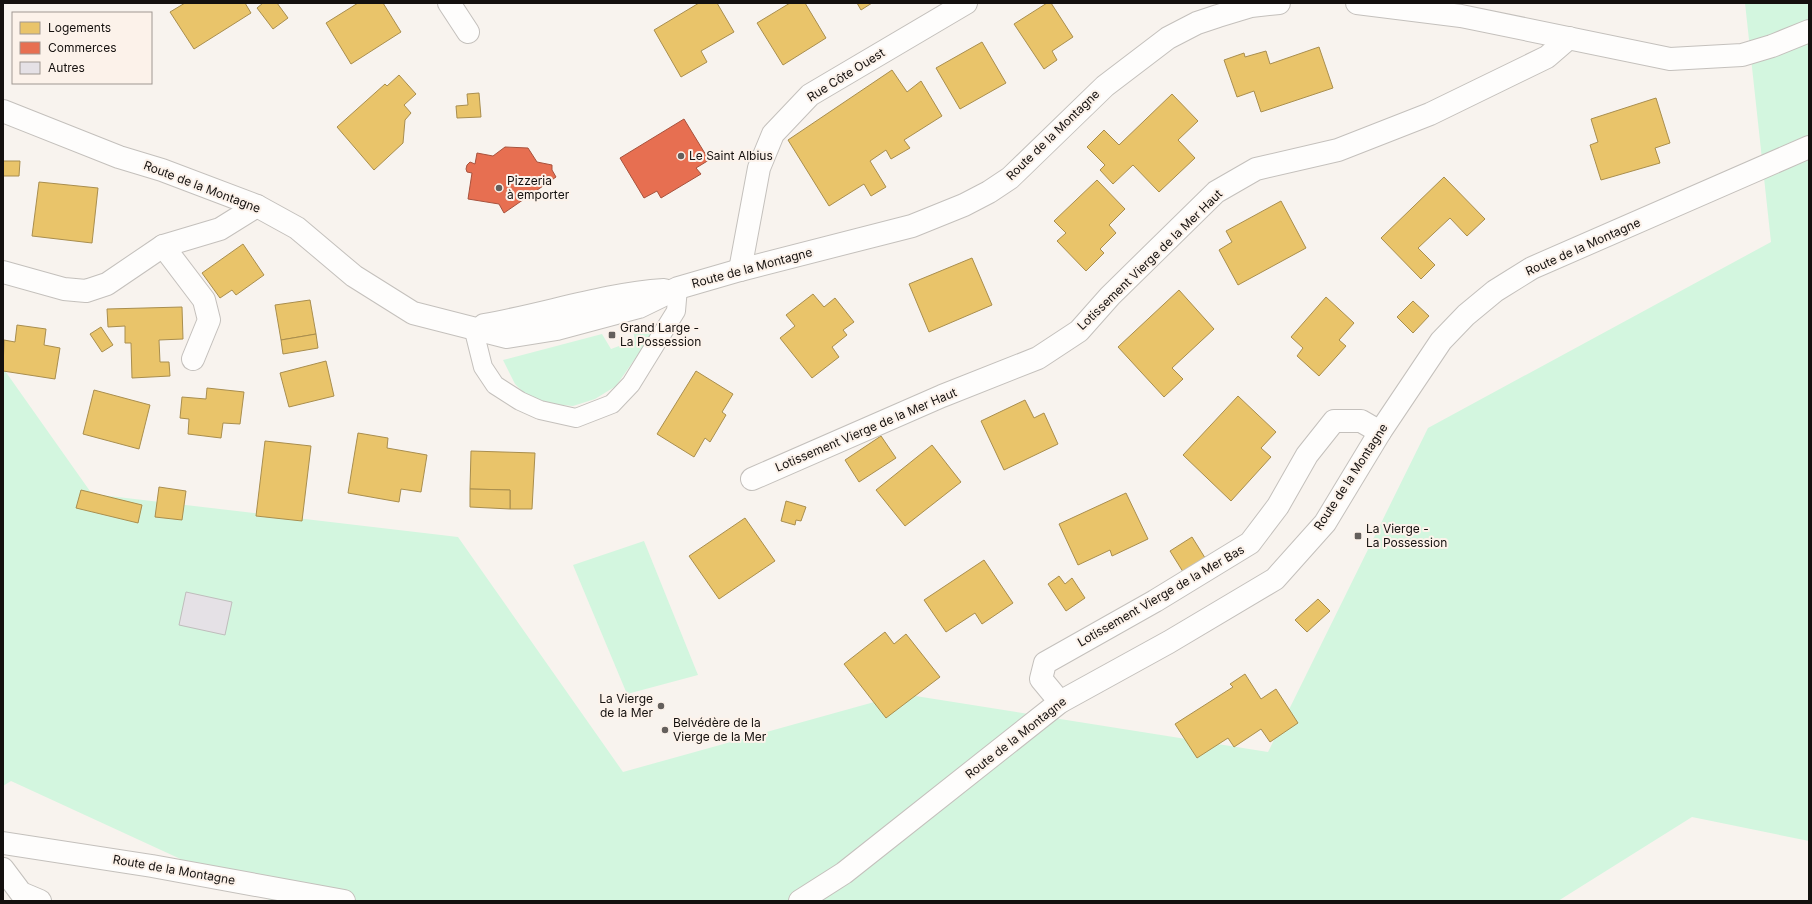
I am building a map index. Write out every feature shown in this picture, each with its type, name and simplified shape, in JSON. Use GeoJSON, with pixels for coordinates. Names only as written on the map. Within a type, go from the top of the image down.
{"type":"FeatureCollection","features":[{"type":"Feature","properties":{"kind":"main road"},"geometry":{"type":"LineString","coordinates":[[449,3],[468,32]]}},
{"type":"Feature","properties":{"kind":"main road","name":"Rue Côte Ouest"},"geometry":{"type":"LineString","coordinates":[[740,270],[759,168],[773,134],[810,95],[966,3]]}},
{"type":"Feature","properties":{"kind":"main road","name":"Route de la Montagne"},"geometry":{"type":"LineString","coordinates":[[3,111],[119,157],[162,170],[257,206],[297,228],[354,276],[413,313],[473,327],[511,321],[635,292],[678,288],[740,270],[912,226],[964,205],[989,192],[1010,178],[1105,86],[1168,38],[1197,23],[1218,16],[1251,6],[1279,3]]}},
{"type":"Feature","properties":{"kind":"main road"},"geometry":{"type":"LineString","coordinates":[[1357,3],[1461,16],[1670,59],[1742,54],[1772,46],[1809,31]]}},
{"type":"Feature","properties":{"kind":"main road","name":"Lotissement Vierge de la Mer Haut"},"geometry":{"type":"LineString","coordinates":[[752,479],[942,396],[1038,358],[1079,331],[1110,296],[1216,192],[1256,169],[1338,150],[1430,114],[1547,57],[1570,38]]}},
{"type":"Feature","properties":{"kind":"main road","name":"Route de la Montagne"},"geometry":{"type":"LineString","coordinates":[[800,901],[844,873],[1060,702],[1169,642],[1275,579],[1325,524],[1380,432],[1441,341],[1466,315],[1495,291],[1532,268],[1809,147]]}},
{"type":"Feature","properties":{"kind":"main road"},"geometry":{"type":"LineString","coordinates":[[3,272],[64,289],[86,291],[107,284],[163,246],[220,229],[257,206]]}},
{"type":"Feature","properties":{"kind":"main road"},"geometry":{"type":"LineString","coordinates":[[163,246],[204,300],[209,320],[193,359]]}},
{"type":"Feature","properties":{"kind":"main road","name":"Lotissement Vierge de la Mer Bas"},"geometry":{"type":"LineString","coordinates":[[1060,702],[1041,679],[1045,663],[1155,601],[1250,543],[1278,506],[1307,455],[1334,421],[1361,421],[1380,432]]}},
{"type":"Feature","properties":{"kind":"main road","name":"Route de la Montagne"},"geometry":{"type":"LineString","coordinates":[[3,843],[152,866],[344,901]]}},
{"type":"Feature","properties":{"kind":"main road"},"geometry":{"type":"LineString","coordinates":[[3,869],[21,893],[40,901]]}},
{"type":"Feature","properties":{"kind":"lane"},"geometry":{"type":"LineString","coordinates":[[473,327],[483,367],[495,385],[520,401],[540,410],[576,418],[612,404],[631,384],[676,311],[678,288]]}},
{"type":"Feature","properties":{"kind":"green space"},"geometry":{"type":"Polygon","coordinates":[[[1745,3],[1809,3],[1809,841],[1692,817],[1558,901],[272,901],[11,781],[3,786],[3,368],[92,494],[458,537],[623,772],[903,694],[1268,752],[1428,428],[1771,242],[1745,3]]]}},
{"type":"Feature","properties":{"kind":"green space"},"geometry":{"type":"Polygon","coordinates":[[[650,326],[653,333],[616,386],[595,399],[573,406],[551,404],[529,398],[515,384],[503,360],[602,334],[611,349],[635,340],[632,327],[650,326]]]}},
{"type":"Feature","properties":{"kind":"green space"},"geometry":{"type":"Polygon","coordinates":[[[644,541],[698,675],[627,694],[573,565],[644,541]]]}},
{"type":"Feature","properties":{"kind":"building: Logements"},"geometry":{"type":"Polygon","coordinates":[[[185,3],[245,3],[251,13],[194,49],[170,12],[185,3]]]}},
{"type":"Feature","properties":{"kind":"building: Logements"},"geometry":{"type":"Polygon","coordinates":[[[263,3],[277,3],[288,18],[273,29],[257,8],[263,3]]]}},
{"type":"Feature","properties":{"kind":"building: Logements"},"geometry":{"type":"Polygon","coordinates":[[[358,3],[383,3],[401,32],[351,64],[326,23],[358,3]]]}},
{"type":"Feature","properties":{"kind":"building: Logements"},"geometry":{"type":"Polygon","coordinates":[[[699,3],[717,3],[734,32],[701,51],[707,62],[681,77],[654,30],[699,3]]]}},
{"type":"Feature","properties":{"kind":"building: Logements"},"geometry":{"type":"Polygon","coordinates":[[[790,3],[805,3],[826,38],[783,65],[757,23],[790,3]]]}},
{"type":"Feature","properties":{"kind":"building: Logements"},"geometry":{"type":"Polygon","coordinates":[[[857,3],[872,3],[861,10],[857,3]]]}},
{"type":"Feature","properties":{"kind":"building: Logements"},"geometry":{"type":"Polygon","coordinates":[[[1047,3],[1051,3],[1073,37],[1052,51],[1057,60],[1044,69],[1014,24],[1047,3]]]}},
{"type":"Feature","properties":{"kind":"building: Logements"},"geometry":{"type":"Polygon","coordinates":[[[982,42],[1006,83],[960,109],[936,68],[982,42]]]}},
{"type":"Feature","properties":{"kind":"building: Logements"},"geometry":{"type":"Polygon","coordinates":[[[1319,47],[1333,88],[1261,112],[1254,91],[1237,97],[1224,60],[1244,53],[1245,57],[1266,51],[1270,64],[1319,47]]]}},
{"type":"Feature","properties":{"kind":"building: Logements"},"geometry":{"type":"Polygon","coordinates":[[[892,70],[907,92],[921,81],[942,116],[904,140],[910,148],[891,159],[886,150],[870,161],[886,187],[871,196],[864,184],[829,206],[788,140],[892,70]]]}},
{"type":"Feature","properties":{"kind":"building: Logements"},"geometry":{"type":"Polygon","coordinates":[[[399,75],[416,94],[404,105],[411,113],[405,120],[403,143],[374,170],[337,127],[385,84],[387,86],[399,75]]]}},
{"type":"Feature","properties":{"kind":"building: Logements"},"geometry":{"type":"Polygon","coordinates":[[[479,93],[481,117],[457,118],[456,106],[468,105],[467,94],[479,93]]]}},
{"type":"Feature","properties":{"kind":"building: Logements"},"geometry":{"type":"Polygon","coordinates":[[[1172,94],[1198,121],[1178,140],[1195,158],[1159,192],[1133,165],[1113,184],[1100,170],[1105,165],[1087,147],[1104,130],[1119,145],[1172,94]]]}},
{"type":"Feature","properties":{"kind":"building: Logements"},"geometry":{"type":"Polygon","coordinates":[[[1656,98],[1670,143],[1655,148],[1660,163],[1601,180],[1590,145],[1598,142],[1591,119],[1656,98]]]}},
{"type":"Feature","properties":{"kind":"building: Logements"},"geometry":{"type":"Polygon","coordinates":[[[3,161],[20,161],[19,176],[3,176],[3,161]]]}},
{"type":"Feature","properties":{"kind":"building: Logements"},"geometry":{"type":"Polygon","coordinates":[[[1444,177],[1485,219],[1467,236],[1450,218],[1418,248],[1435,265],[1421,279],[1381,238],[1444,177]]]}},
{"type":"Feature","properties":{"kind":"building: Logements"},"geometry":{"type":"Polygon","coordinates":[[[1097,180],[1125,209],[1109,225],[1116,233],[1100,249],[1104,253],[1086,271],[1057,241],[1066,233],[1054,221],[1097,180]]]}},
{"type":"Feature","properties":{"kind":"building: Logements"},"geometry":{"type":"Polygon","coordinates":[[[39,182],[98,188],[92,243],[32,236],[39,182]]]}},
{"type":"Feature","properties":{"kind":"building: Logements"},"geometry":{"type":"Polygon","coordinates":[[[1281,201],[1306,248],[1238,285],[1219,250],[1232,242],[1226,231],[1281,201]]]}},
{"type":"Feature","properties":{"kind":"building: Logements"},"geometry":{"type":"Polygon","coordinates":[[[243,244],[264,275],[236,295],[232,290],[220,298],[202,273],[243,244]]]}},
{"type":"Feature","properties":{"kind":"building: Logements"},"geometry":{"type":"Polygon","coordinates":[[[972,258],[992,305],[929,332],[909,284],[972,258]]]}},
{"type":"Feature","properties":{"kind":"building: Logements"},"geometry":{"type":"Polygon","coordinates":[[[1179,290],[1214,329],[1172,368],[1183,379],[1164,397],[1118,347],[1179,290]]]}},
{"type":"Feature","properties":{"kind":"building: Logements"},"geometry":{"type":"Polygon","coordinates":[[[813,294],[824,307],[835,298],[854,322],[843,330],[847,335],[832,347],[839,357],[812,378],[780,338],[795,326],[786,315],[813,294]]]}},
{"type":"Feature","properties":{"kind":"building: Logements"},"geometry":{"type":"Polygon","coordinates":[[[1326,297],[1354,323],[1339,340],[1346,346],[1319,376],[1297,356],[1303,348],[1291,337],[1326,297]]]}},
{"type":"Feature","properties":{"kind":"building: Logements"},"geometry":{"type":"Polygon","coordinates":[[[310,300],[316,334],[281,340],[275,305],[310,300]]]}},
{"type":"Feature","properties":{"kind":"building: Logements"},"geometry":{"type":"Polygon","coordinates":[[[1413,301],[1429,316],[1413,333],[1397,317],[1413,301]]]}},
{"type":"Feature","properties":{"kind":"building: Logements"},"geometry":{"type":"Polygon","coordinates":[[[182,307],[183,339],[159,340],[160,362],[169,362],[170,376],[132,378],[131,343],[125,343],[125,326],[108,327],[107,309],[182,307]]]}},
{"type":"Feature","properties":{"kind":"building: Logements"},"geometry":{"type":"Polygon","coordinates":[[[17,325],[46,329],[44,345],[60,348],[55,379],[3,371],[4,340],[15,342],[17,325]]]}},
{"type":"Feature","properties":{"kind":"building: Logements"},"geometry":{"type":"Polygon","coordinates":[[[101,327],[113,345],[102,352],[90,334],[101,327]]]}},
{"type":"Feature","properties":{"kind":"building: Logements"},"geometry":{"type":"Polygon","coordinates":[[[316,334],[318,348],[283,354],[281,340],[316,334]]]}},
{"type":"Feature","properties":{"kind":"building: Logements"},"geometry":{"type":"Polygon","coordinates":[[[326,361],[334,396],[289,407],[280,373],[326,361]]]}},
{"type":"Feature","properties":{"kind":"building: Logements"},"geometry":{"type":"Polygon","coordinates":[[[696,371],[733,394],[722,412],[726,415],[710,442],[705,438],[694,457],[657,434],[696,371]]]}},
{"type":"Feature","properties":{"kind":"building: Logements"},"geometry":{"type":"Polygon","coordinates":[[[207,388],[244,392],[240,424],[223,423],[221,438],[188,434],[189,419],[180,418],[182,397],[206,399],[207,388]]]}},
{"type":"Feature","properties":{"kind":"building: Logements"},"geometry":{"type":"Polygon","coordinates":[[[94,390],[150,405],[139,449],[83,434],[94,390]]]}},
{"type":"Feature","properties":{"kind":"building: Logements"},"geometry":{"type":"Polygon","coordinates":[[[1238,396],[1276,432],[1261,448],[1271,457],[1231,501],[1183,455],[1238,396]]]}},
{"type":"Feature","properties":{"kind":"building: Logements"},"geometry":{"type":"Polygon","coordinates":[[[1025,400],[1034,418],[1044,413],[1058,444],[1004,470],[981,421],[1025,400]]]}},
{"type":"Feature","properties":{"kind":"building: Logements"},"geometry":{"type":"Polygon","coordinates":[[[358,433],[388,438],[387,448],[427,455],[421,492],[401,489],[399,502],[348,493],[358,433]]]}},
{"type":"Feature","properties":{"kind":"building: Logements"},"geometry":{"type":"Polygon","coordinates":[[[881,436],[896,458],[859,482],[845,460],[881,436]]]}},
{"type":"Feature","properties":{"kind":"building: Logements"},"geometry":{"type":"Polygon","coordinates":[[[265,441],[311,446],[302,521],[256,516],[265,441]]]}},
{"type":"Feature","properties":{"kind":"building: Logements"},"geometry":{"type":"Polygon","coordinates":[[[932,445],[961,482],[905,526],[876,490],[932,445]]]}},
{"type":"Feature","properties":{"kind":"building: Logements"},"geometry":{"type":"Polygon","coordinates":[[[471,451],[535,453],[532,509],[510,509],[510,490],[470,489],[471,451]]]}},
{"type":"Feature","properties":{"kind":"building: Logements"},"geometry":{"type":"Polygon","coordinates":[[[159,487],[186,491],[182,520],[155,517],[159,487]]]}},
{"type":"Feature","properties":{"kind":"building: Logements"},"geometry":{"type":"Polygon","coordinates":[[[470,489],[510,490],[510,509],[470,507],[470,489]]]}},
{"type":"Feature","properties":{"kind":"building: Logements"},"geometry":{"type":"Polygon","coordinates":[[[81,490],[142,505],[138,523],[76,508],[81,490]]]}},
{"type":"Feature","properties":{"kind":"building: Logements"},"geometry":{"type":"Polygon","coordinates":[[[1126,493],[1148,539],[1112,556],[1110,550],[1078,565],[1059,524],[1126,493]]]}},
{"type":"Feature","properties":{"kind":"building: Logements"},"geometry":{"type":"Polygon","coordinates":[[[786,501],[806,507],[801,521],[796,520],[795,525],[781,521],[786,501]]]}},
{"type":"Feature","properties":{"kind":"building: Logements"},"geometry":{"type":"Polygon","coordinates":[[[745,518],[775,561],[719,599],[689,556],[745,518]]]}},
{"type":"Feature","properties":{"kind":"building: Logements"},"geometry":{"type":"Polygon","coordinates":[[[1192,537],[1207,561],[1185,575],[1170,551],[1192,537]]]}},
{"type":"Feature","properties":{"kind":"building: Logements"},"geometry":{"type":"Polygon","coordinates":[[[984,560],[1013,603],[982,624],[975,613],[946,632],[924,600],[984,560]]]}},
{"type":"Feature","properties":{"kind":"building: Logements"},"geometry":{"type":"Polygon","coordinates":[[[1059,576],[1065,584],[1072,578],[1085,598],[1066,611],[1048,584],[1059,576]]]}},
{"type":"Feature","properties":{"kind":"building: Logements"},"geometry":{"type":"Polygon","coordinates":[[[1318,599],[1330,611],[1307,632],[1295,620],[1318,599]]]}},
{"type":"Feature","properties":{"kind":"building: Logements"},"geometry":{"type":"Polygon","coordinates":[[[885,632],[894,644],[906,634],[940,677],[886,718],[844,664],[885,632]]]}},
{"type":"Feature","properties":{"kind":"building: Logements"},"geometry":{"type":"Polygon","coordinates":[[[1245,674],[1261,699],[1276,689],[1298,723],[1270,742],[1261,729],[1234,747],[1228,738],[1197,758],[1175,724],[1233,687],[1230,684],[1245,674]]]}},
{"type":"Feature","properties":{"kind":"building: Commerces"},"geometry":{"type":"Polygon","coordinates":[[[684,119],[709,160],[696,168],[701,174],[661,198],[657,191],[644,198],[620,158],[684,119]]]}},
{"type":"Feature","properties":{"kind":"building: Commerces"},"geometry":{"type":"Polygon","coordinates":[[[505,147],[528,148],[537,162],[552,165],[552,170],[556,177],[504,213],[499,204],[468,199],[472,173],[467,172],[466,169],[470,162],[475,164],[477,153],[493,156],[505,147]]]}},
{"type":"Feature","properties":{"kind":"building: Autres"},"geometry":{"type":"Polygon","coordinates":[[[186,592],[232,602],[225,635],[179,625],[186,592]]]}},
{"type":"Feature","properties":{"kind":"place","name":"Le Saint Albius"},"geometry":{"type":"Point","coordinates":[681,156]}},
{"type":"Feature","properties":{"kind":"place","name":"Pizzeria à emporter"},"geometry":{"type":"Point","coordinates":[499,188]}},
{"type":"Feature","properties":{"kind":"place","name":"Grand Large - La Possession"},"geometry":{"type":"Point","coordinates":[612,335]}},
{"type":"Feature","properties":{"kind":"place","name":"La Vierge - La Possession"},"geometry":{"type":"Point","coordinates":[1358,536]}},
{"type":"Feature","properties":{"kind":"place","name":"La Vierge de la Mer"},"geometry":{"type":"Point","coordinates":[661,706]}},
{"type":"Feature","properties":{"kind":"place","name":"Belvédère de la Vierge de la Mer"},"geometry":{"type":"Point","coordinates":[665,730]}}]}
